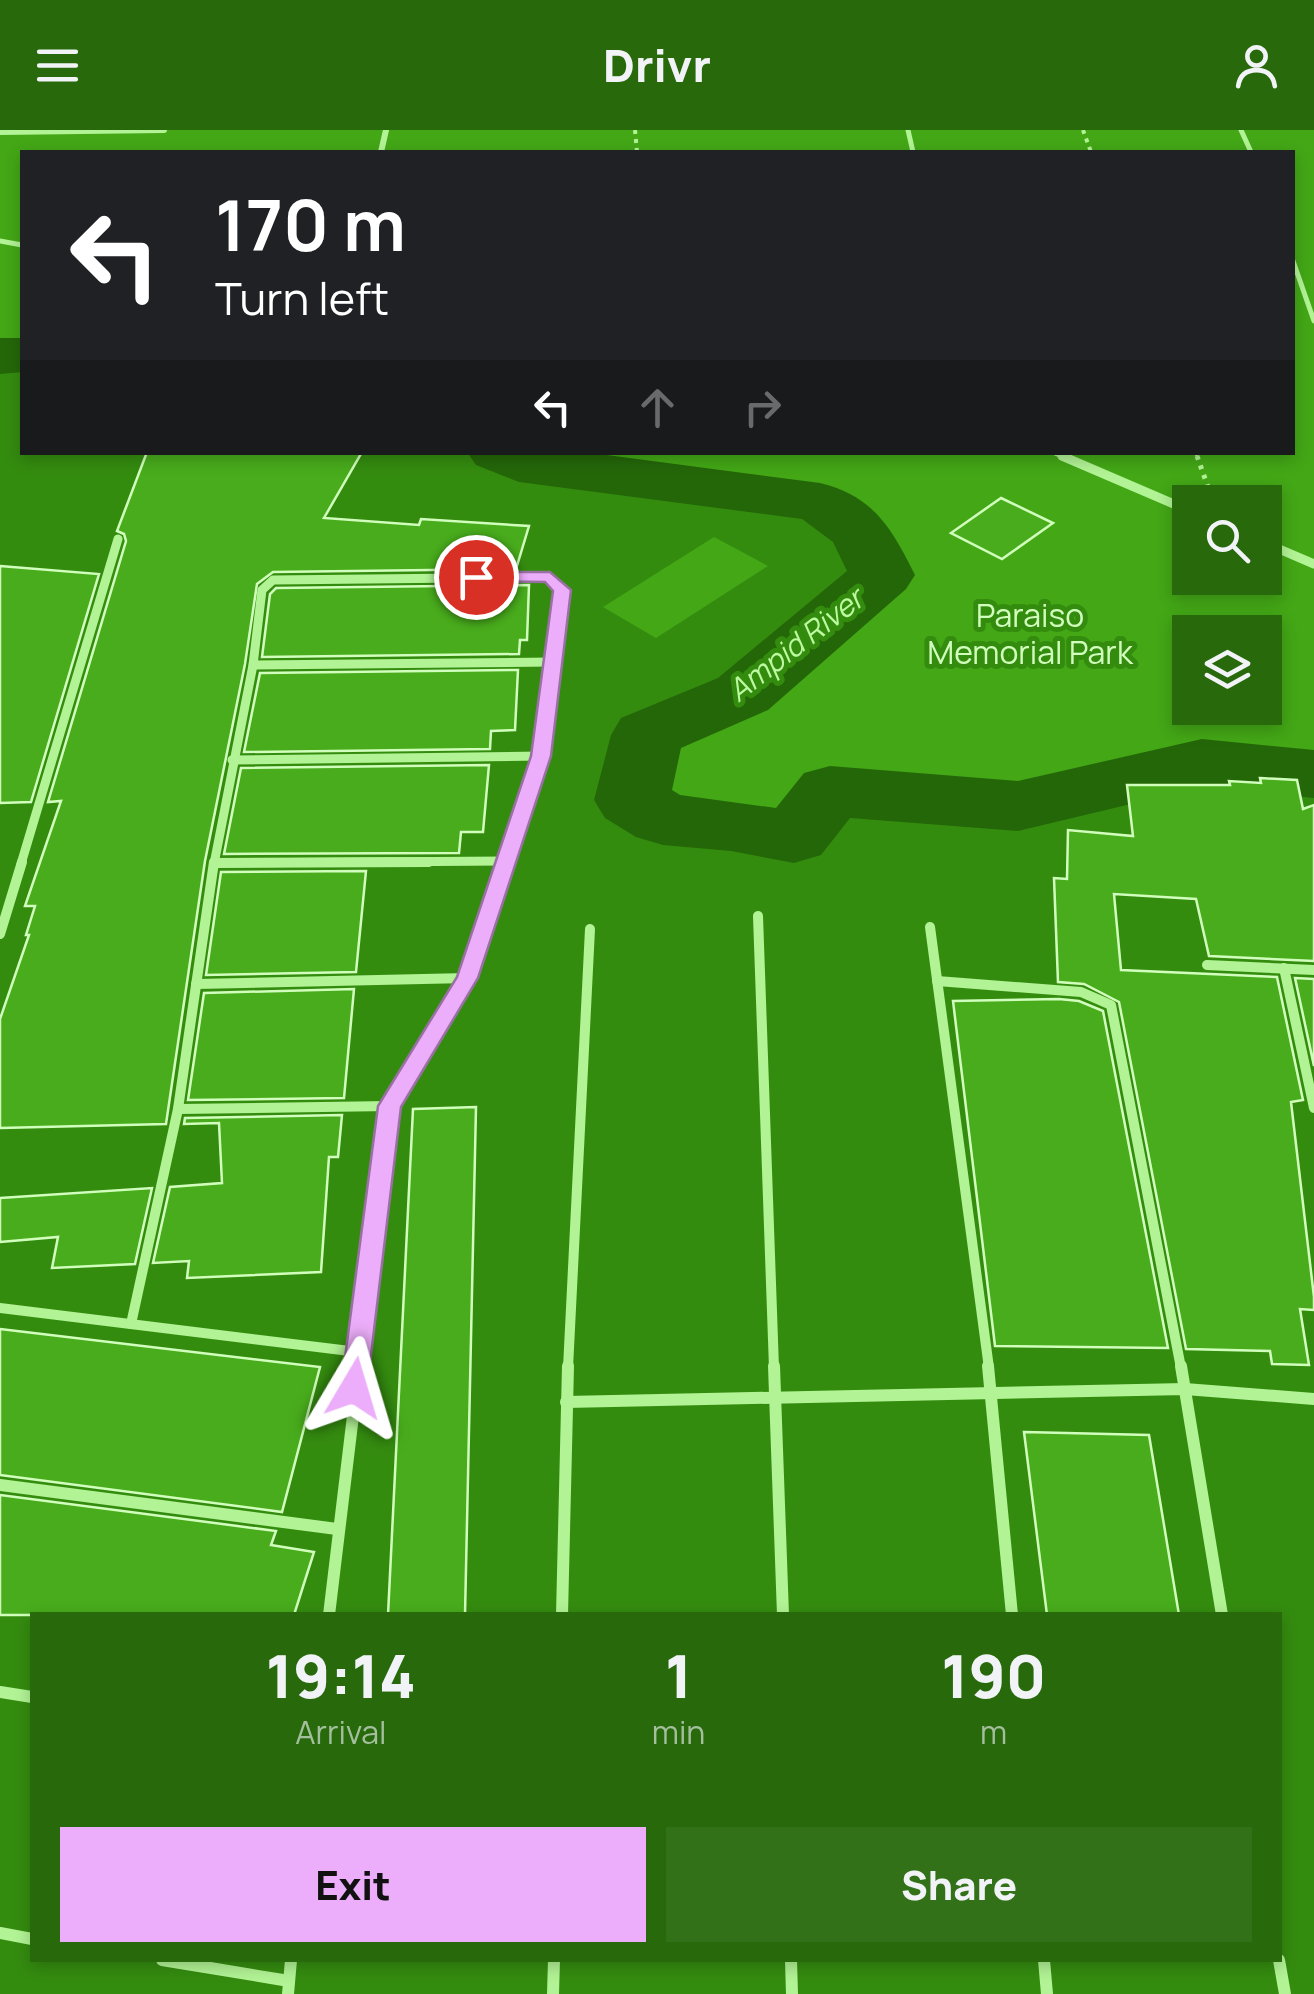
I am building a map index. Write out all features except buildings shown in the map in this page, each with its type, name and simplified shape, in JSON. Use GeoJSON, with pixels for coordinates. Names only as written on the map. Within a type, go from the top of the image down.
{"type":"FeatureCollection","features":[{"type":"Feature","properties":{"kind":"street"},"geometry":{"type":"LineString","coordinates":[[0,132],[164,130]]}},
{"type":"Feature","properties":{"kind":"street"},"geometry":{"type":"LineString","coordinates":[[1061,455],[1172,503]]}},
{"type":"Feature","properties":{"kind":"street"},"geometry":{"type":"LineString","coordinates":[[0,934],[118,539]]}},
{"type":"Feature","properties":{"kind":"street"},"geometry":{"type":"LineString","coordinates":[[1282,550],[1314,564]]}},
{"type":"Feature","properties":{"kind":"street"},"geometry":{"type":"LineString","coordinates":[[132,1324],[178,1109],[214,863],[252,665],[262,590],[273,580],[289,577],[550,577],[562,590],[541,756],[468,978],[390,1106],[329,1612]]}},
{"type":"Feature","properties":{"kind":"street"},"geometry":{"type":"LineString","coordinates":[[252,665],[553,662]]}},
{"type":"Feature","properties":{"kind":"street"},"geometry":{"type":"LineString","coordinates":[[232,760],[541,756]]}},
{"type":"Feature","properties":{"kind":"street"},"geometry":{"type":"LineString","coordinates":[[214,863],[506,861]]}},
{"type":"Feature","properties":{"kind":"street"},"geometry":{"type":"LineString","coordinates":[[758,916],[783,1612]]}},
{"type":"Feature","properties":{"kind":"street"},"geometry":{"type":"LineString","coordinates":[[930,927],[992,1393],[1012,1612]]}},
{"type":"Feature","properties":{"kind":"street"},"geometry":{"type":"LineString","coordinates":[[562,1612],[566,1402],[590,929]]}},
{"type":"Feature","properties":{"kind":"street"},"geometry":{"type":"LineString","coordinates":[[1206,966],[1314,970]]}},
{"type":"Feature","properties":{"kind":"street"},"geometry":{"type":"LineString","coordinates":[[1284,968],[1313,1102]]}},
{"type":"Feature","properties":{"kind":"street"},"geometry":{"type":"LineString","coordinates":[[196,984],[468,978]]}},
{"type":"Feature","properties":{"kind":"street"},"geometry":{"type":"LineString","coordinates":[[936,981],[1081,992],[1096,995],[1111,1005],[1185,1388],[1222,1612]]}},
{"type":"Feature","properties":{"kind":"street"},"geometry":{"type":"LineString","coordinates":[[178,1109],[390,1106]]}},
{"type":"Feature","properties":{"kind":"street"},"geometry":{"type":"LineString","coordinates":[[0,1308],[358,1352]]}},
{"type":"Feature","properties":{"kind":"street"},"geometry":{"type":"LineString","coordinates":[[566,1402],[1185,1388],[1314,1398]]}},
{"type":"Feature","properties":{"kind":"street"},"geometry":{"type":"LineString","coordinates":[[0,1485],[337,1529]]}},
{"type":"Feature","properties":{"kind":"street"},"geometry":{"type":"LineString","coordinates":[[0,1692],[30,1696]]}},
{"type":"Feature","properties":{"kind":"street"},"geometry":{"type":"LineString","coordinates":[[0,1933],[30,1938]]}},
{"type":"Feature","properties":{"kind":"street"},"geometry":{"type":"LineString","coordinates":[[171,1962],[288,1988],[291,1962]]}},
{"type":"Feature","properties":{"kind":"street"},"geometry":{"type":"LineString","coordinates":[[554,1962],[554,1994]]}},
{"type":"Feature","properties":{"kind":"street"},"geometry":{"type":"LineString","coordinates":[[791,1962],[792,1994]]}},
{"type":"Feature","properties":{"kind":"street"},"geometry":{"type":"LineString","coordinates":[[1044,1962],[1047,1994]]}},
{"type":"Feature","properties":{"kind":"street"},"geometry":{"type":"LineString","coordinates":[[1279,1962],[1285,1994]]}},
{"type":"Feature","properties":{"kind":"lane"},"geometry":{"type":"LineString","coordinates":[[1295,266],[1314,320]]}},
{"type":"Feature","properties":{"kind":"path"},"geometry":{"type":"LineString","coordinates":[[1197,455],[1207,485]]}},
{"type":"Feature","properties":{"kind":"green space","name":"Paraiso Memorial Park"},"geometry":{"type":"Polygon","coordinates":[[[0,130],[1314,130],[1314,774],[1202,763],[1018,806],[830,791],[794,837],[731,825],[663,819],[632,800],[647,735],[743,694],[882,574],[861,532],[820,502],[519,463],[502,455],[1295,455],[1295,150],[20,150],[20,355],[0,356],[0,130]]]}},
{"type":"Feature","properties":{"kind":"green space"},"geometry":{"type":"Polygon","coordinates":[[[714,537],[768,566],[656,638],[603,607],[714,537]]]}},
{"type":"Feature","properties":{"kind":"waterway","name":"Ampid River"},"geometry":{"type":"LineString","coordinates":[[0,356],[20,355]]}},
{"type":"Feature","properties":{"kind":"waterway"},"geometry":{"type":"LineString","coordinates":[[504,455],[519,463],[820,502],[861,532],[882,575],[743,694],[647,735],[632,800],[663,819],[731,825],[794,837],[830,791],[1018,806],[1202,763],[1314,774]]}},
{"type":"Feature","properties":{"kind":"route"},"geometry":{"type":"LineString","coordinates":[[354,1388],[390,1106],[468,978],[541,756],[562,590],[550,577],[476,577]]}}]}
